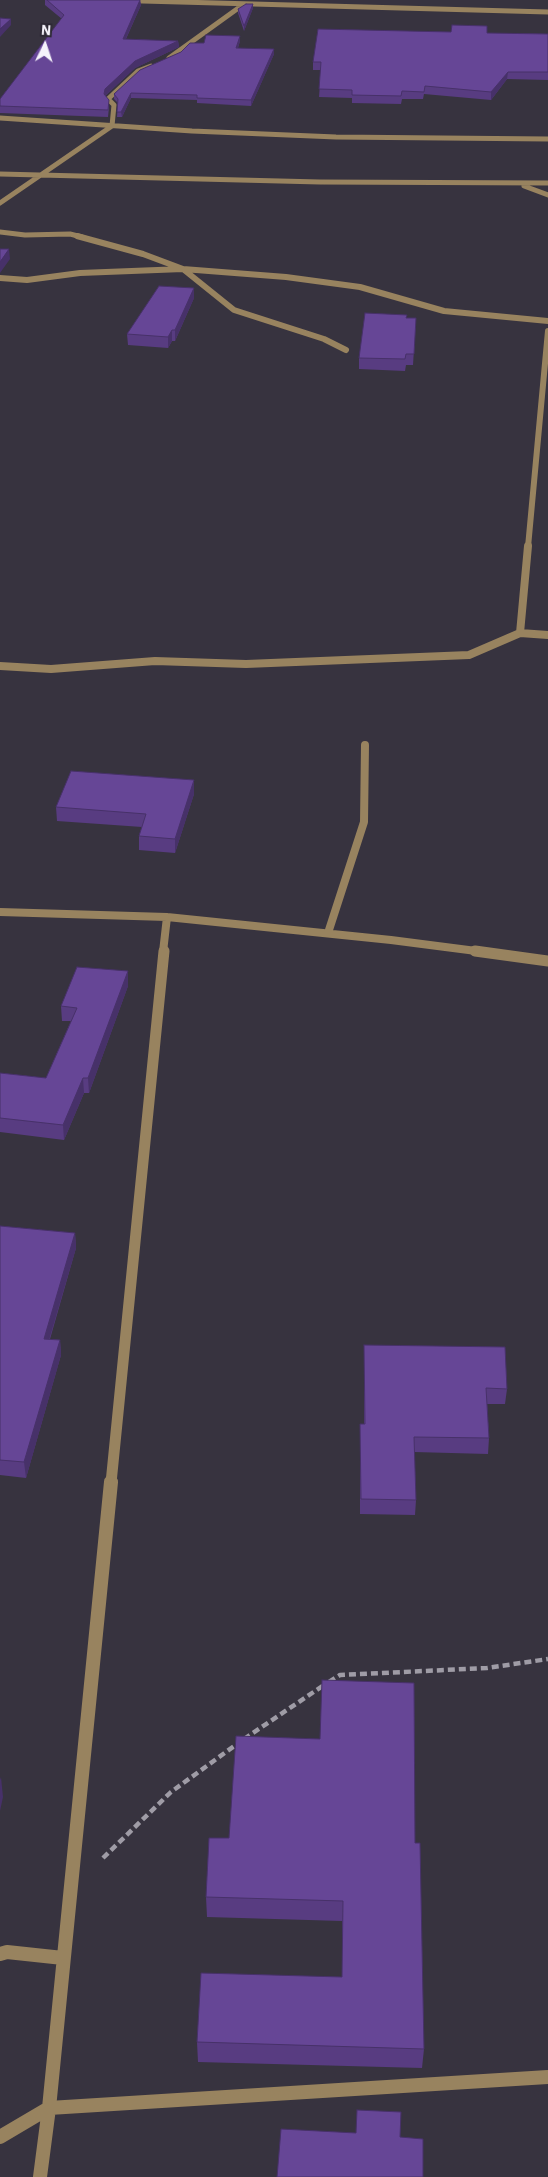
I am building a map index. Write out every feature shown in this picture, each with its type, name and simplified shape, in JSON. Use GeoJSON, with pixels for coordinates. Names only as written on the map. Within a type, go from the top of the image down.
{"type":"FeatureCollection","features":[{"type":"Feature","properties":{"kind":"street"},"geometry":{"type":"LineString","coordinates":[[106,0],[548,12]]}},
{"type":"Feature","properties":{"kind":"street"},"geometry":{"type":"LineString","coordinates":[[166,60],[179,53],[192,39],[248,0]]}},
{"type":"Feature","properties":{"kind":"street"},"geometry":{"type":"LineString","coordinates":[[0,203],[112,126],[114,105],[108,99],[111,94],[119,91],[138,71],[160,63]]}},
{"type":"Feature","properties":{"kind":"street"},"geometry":{"type":"LineString","coordinates":[[0,118],[112,126],[336,137],[548,139]]}},
{"type":"Feature","properties":{"kind":"street"},"geometry":{"type":"LineString","coordinates":[[0,174],[320,182],[548,183]]}},
{"type":"Feature","properties":{"kind":"street"},"geometry":{"type":"LineString","coordinates":[[516,183],[548,195]]}},
{"type":"Feature","properties":{"kind":"street"},"geometry":{"type":"LineString","coordinates":[[0,232],[25,235],[70,234],[143,254],[183,269],[234,310],[324,338],[346,350]]}},
{"type":"Feature","properties":{"kind":"street"},"geometry":{"type":"LineString","coordinates":[[0,278],[26,280],[80,273],[183,269],[286,277],[360,287],[444,311],[548,321]]}},
{"type":"Feature","properties":{"kind":"street"},"geometry":{"type":"LineString","coordinates":[[520,633],[548,331]]}},
{"type":"Feature","properties":{"kind":"street"},"geometry":{"type":"LineString","coordinates":[[0,666],[51,669],[155,662],[246,664],[361,662],[469,655],[520,633],[548,635]]}},
{"type":"Feature","properties":{"kind":"street"},"geometry":{"type":"LineString","coordinates":[[328,933],[364,822],[365,745]]}},
{"type":"Feature","properties":{"kind":"street"},"geometry":{"type":"LineString","coordinates":[[0,912],[167,917],[328,933],[548,961]]}},
{"type":"Feature","properties":{"kind":"street"},"geometry":{"type":"LineString","coordinates":[[40,2177],[49,2108],[167,917]]}},
{"type":"Feature","properties":{"kind":"street"},"geometry":{"type":"LineString","coordinates":[[0,1954],[7,1952],[63,1958]]}},
{"type":"Feature","properties":{"kind":"street"},"geometry":{"type":"LineString","coordinates":[[0,2137],[49,2108],[548,2077]]}},
{"type":"Feature","properties":{"kind":"path"},"geometry":{"type":"LineString","coordinates":[[70,1890],[171,1792],[266,1723],[340,1675],[487,1668],[548,1659]]}},
{"type":"Feature","properties":{"kind":"building"},"geometry":{"type":"Polygon","coordinates":[[[47,0],[140,0],[123,39],[178,41],[135,61],[105,89],[104,94],[109,100],[108,110],[0,106],[0,99],[64,15],[47,0]]]}},
{"type":"Feature","properties":{"kind":"building"},"geometry":{"type":"Polygon","coordinates":[[[246,4],[253,4],[244,26],[238,9],[246,4]]]}},
{"type":"Feature","properties":{"kind":"building"},"geometry":{"type":"Polygon","coordinates":[[[0,18],[11,19],[0,29],[0,18]]]}},
{"type":"Feature","properties":{"kind":"building"},"geometry":{"type":"Polygon","coordinates":[[[452,25],[487,26],[487,33],[548,34],[548,72],[508,72],[491,92],[425,86],[424,92],[402,91],[401,96],[352,95],[352,90],[319,89],[321,62],[313,62],[318,29],[451,32],[452,25]]]}},
{"type":"Feature","properties":{"kind":"building"},"geometry":{"type":"Polygon","coordinates":[[[206,35],[240,36],[236,48],[274,49],[251,100],[197,98],[197,95],[131,93],[121,112],[117,112],[118,99],[114,94],[140,70],[181,52],[190,43],[204,43],[206,35]]]}},
{"type":"Feature","properties":{"kind":"building"},"geometry":{"type":"Polygon","coordinates":[[[0,249],[9,249],[0,262],[0,249]]]}},
{"type":"Feature","properties":{"kind":"building"},"geometry":{"type":"Polygon","coordinates":[[[159,286],[194,288],[175,330],[172,330],[168,337],[127,334],[159,286]]]}},
{"type":"Feature","properties":{"kind":"building"},"geometry":{"type":"Polygon","coordinates":[[[365,313],[407,315],[406,318],[416,318],[414,354],[406,354],[405,359],[359,358],[365,313]]]}},
{"type":"Feature","properties":{"kind":"building"},"geometry":{"type":"Polygon","coordinates":[[[71,771],[194,780],[175,839],[139,836],[146,814],[56,807],[71,771]]]}},
{"type":"Feature","properties":{"kind":"building"},"geometry":{"type":"Polygon","coordinates":[[[77,967],[128,971],[88,1078],[83,1078],[63,1125],[0,1118],[0,1073],[46,1078],[77,1008],[61,1006],[77,967]]]}},
{"type":"Feature","properties":{"kind":"building"},"geometry":{"type":"Polygon","coordinates":[[[0,1226],[75,1233],[44,1339],[60,1340],[24,1462],[0,1460],[0,1226]]]}},
{"type":"Feature","properties":{"kind":"building"},"geometry":{"type":"Polygon","coordinates":[[[364,1345],[505,1347],[507,1389],[486,1388],[489,1438],[414,1437],[416,1500],[361,1499],[360,1424],[365,1424],[364,1345]]]}},
{"type":"Feature","properties":{"kind":"building"},"geometry":{"type":"Polygon","coordinates":[[[322,1680],[414,1683],[415,1843],[420,1843],[424,2049],[197,2042],[201,1973],[342,1977],[343,1901],[206,1897],[209,1838],[229,1838],[236,1736],[320,1739],[322,1680]]]}},
{"type":"Feature","properties":{"kind":"building"},"geometry":{"type":"Polygon","coordinates":[[[357,2110],[401,2112],[400,2137],[423,2139],[423,2177],[277,2177],[281,2129],[356,2133],[357,2110]]]}}]}
